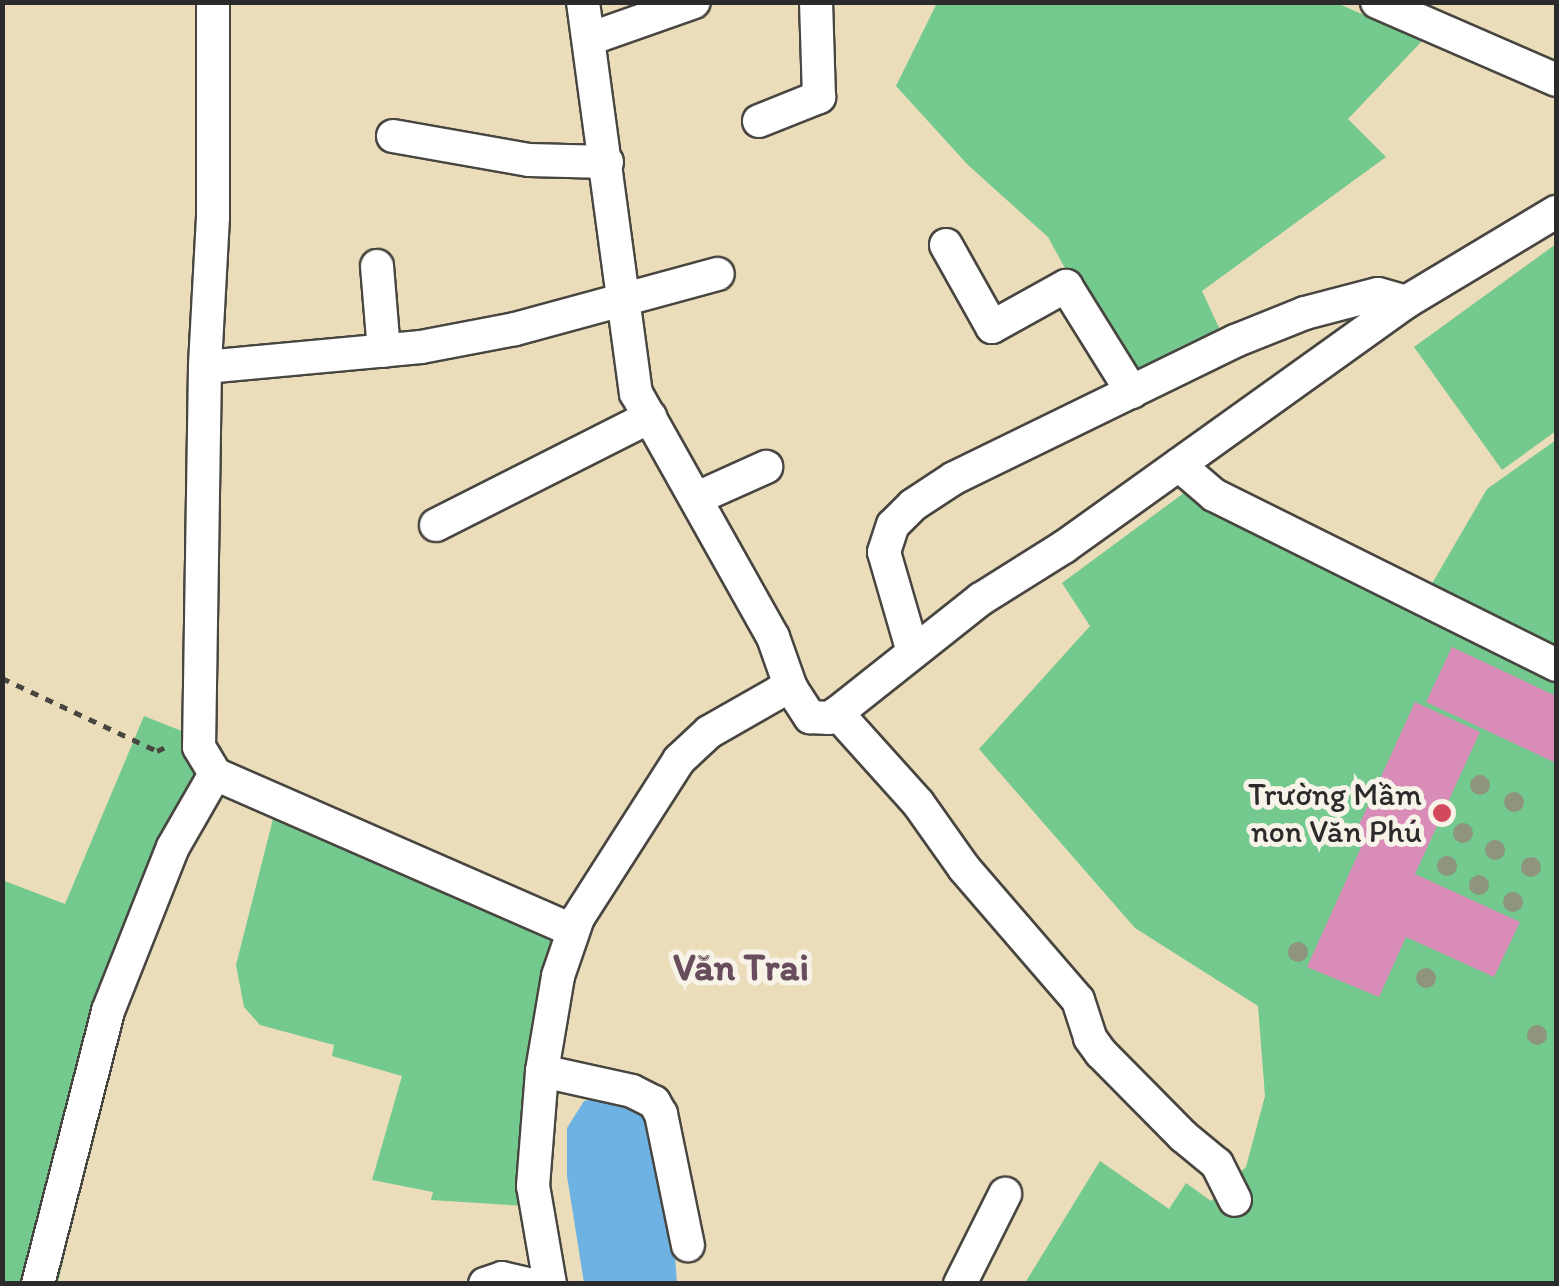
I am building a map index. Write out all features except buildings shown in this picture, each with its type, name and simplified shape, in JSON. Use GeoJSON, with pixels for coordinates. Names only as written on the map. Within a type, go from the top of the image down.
{"type":"FeatureCollection","features":[{"type":"Feature","properties":{"kind":"street"},"geometry":{"type":"LineString","coordinates":[[213,2],[214,217],[205,367],[199,747],[216,774],[572,930]]}},
{"type":"Feature","properties":{"kind":"street"},"geometry":{"type":"LineString","coordinates":[[583,2],[636,393],[772,637],[791,688],[810,718],[829,718],[837,713],[981,600],[1064,547],[1406,302],[1556,212]]}},
{"type":"Feature","properties":{"kind":"street"},"geometry":{"type":"LineString","coordinates":[[589,40],[694,2]]}},
{"type":"Feature","properties":{"kind":"street"},"geometry":{"type":"LineString","coordinates":[[760,122],[819,97],[816,2]]}},
{"type":"Feature","properties":{"kind":"street"},"geometry":{"type":"LineString","coordinates":[[1377,2],[1556,80]]}},
{"type":"Feature","properties":{"kind":"street"},"geometry":{"type":"LineString","coordinates":[[393,136],[529,160],[606,162]]}},
{"type":"Feature","properties":{"kind":"street"},"geometry":{"type":"LineString","coordinates":[[946,246],[992,327],[1066,286],[1132,392]]}},
{"type":"Feature","properties":{"kind":"street"},"geometry":{"type":"LineString","coordinates":[[378,266],[384,350]]}},
{"type":"Feature","properties":{"kind":"street"},"geometry":{"type":"LineString","coordinates":[[205,367],[384,350],[515,329],[718,274]]}},
{"type":"Feature","properties":{"kind":"street"},"geometry":{"type":"LineString","coordinates":[[913,652],[884,552],[893,525],[913,505],[954,478],[1235,341],[1304,313],[1378,294],[1406,302]]}},
{"type":"Feature","properties":{"kind":"street"},"geometry":{"type":"LineString","coordinates":[[436,525],[650,418]]}},
{"type":"Feature","properties":{"kind":"street"},"geometry":{"type":"LineString","coordinates":[[1178,464],[1214,494],[1556,665]]}},
{"type":"Feature","properties":{"kind":"street"},"geometry":{"type":"LineString","coordinates":[[697,498],[766,467]]}},
{"type":"Feature","properties":{"kind":"street"},"geometry":{"type":"LineString","coordinates":[[550,1284],[533,1186],[542,1070],[558,976],[572,930],[680,760],[709,732],[766,697],[791,688]]}},
{"type":"Feature","properties":{"kind":"street"},"geometry":{"type":"LineString","coordinates":[[837,713],[918,803],[964,868],[1078,1000],[1090,1038],[1101,1053],[1182,1136],[1217,1164],[1234,1200]]}},
{"type":"Feature","properties":{"kind":"street"},"geometry":{"type":"LineString","coordinates":[[38,1284],[108,1011],[173,847],[216,774]]}},
{"type":"Feature","properties":{"kind":"street"},"geometry":{"type":"LineString","coordinates":[[542,1070],[632,1091],[654,1102],[661,1114],[688,1245]]}},
{"type":"Feature","properties":{"kind":"street"},"geometry":{"type":"LineString","coordinates":[[960,1284],[1005,1194]]}},
{"type":"Feature","properties":{"kind":"street"},"geometry":{"type":"LineString","coordinates":[[485,1284],[502,1278],[528,1284]]}},
{"type":"Feature","properties":{"kind":"path"},"geometry":{"type":"LineString","coordinates":[[2,678],[157,751],[200,731]]}},
{"type":"Feature","properties":{"kind":"green space"},"geometry":{"type":"Polygon","coordinates":[[[937,3],[1337,3],[1422,41],[1348,119],[1386,157],[1202,291],[1233,358],[1140,406],[1048,237],[968,165],[896,86],[937,3]]]}},
{"type":"Feature","properties":{"kind":"green space"},"geometry":{"type":"Polygon","coordinates":[[[1556,244],[1556,431],[1502,470],[1414,347],[1556,244]]]}},
{"type":"Feature","properties":{"kind":"green space"},"geometry":{"type":"Polygon","coordinates":[[[1556,440],[1556,1283],[1025,1283],[1100,1161],[1169,1209],[1186,1183],[1211,1201],[1246,1167],[1265,1096],[1258,1006],[1135,928],[979,749],[1090,626],[1062,583],[1196,484],[1423,599],[1487,489],[1556,440]]]}},
{"type":"Feature","properties":{"kind":"green space"},"geometry":{"type":"Polygon","coordinates":[[[144,716],[222,747],[119,1020],[58,1283],[3,1283],[2,880],[65,904],[144,716]]]}},
{"type":"Feature","properties":{"kind":"green space"},"geometry":{"type":"Polygon","coordinates":[[[274,815],[567,937],[524,1206],[431,1200],[433,1192],[372,1180],[402,1076],[332,1056],[334,1045],[260,1025],[244,1007],[236,965],[274,815]]]}},
{"type":"Feature","properties":{"kind":"water"},"geometry":{"type":"Polygon","coordinates":[[[600,1098],[647,1111],[672,1217],[677,1283],[584,1283],[567,1176],[567,1128],[584,1101],[600,1098]]]}},
{"type":"Feature","properties":{"kind":"place","name":"Trường Mầm non Văn Phú"},"geometry":{"type":"Point","coordinates":[1442,813]}},
{"type":"Feature","properties":{"kind":"district","name":"Văn Trai"},"geometry":{"type":"Point","coordinates":[741,968]}}]}
